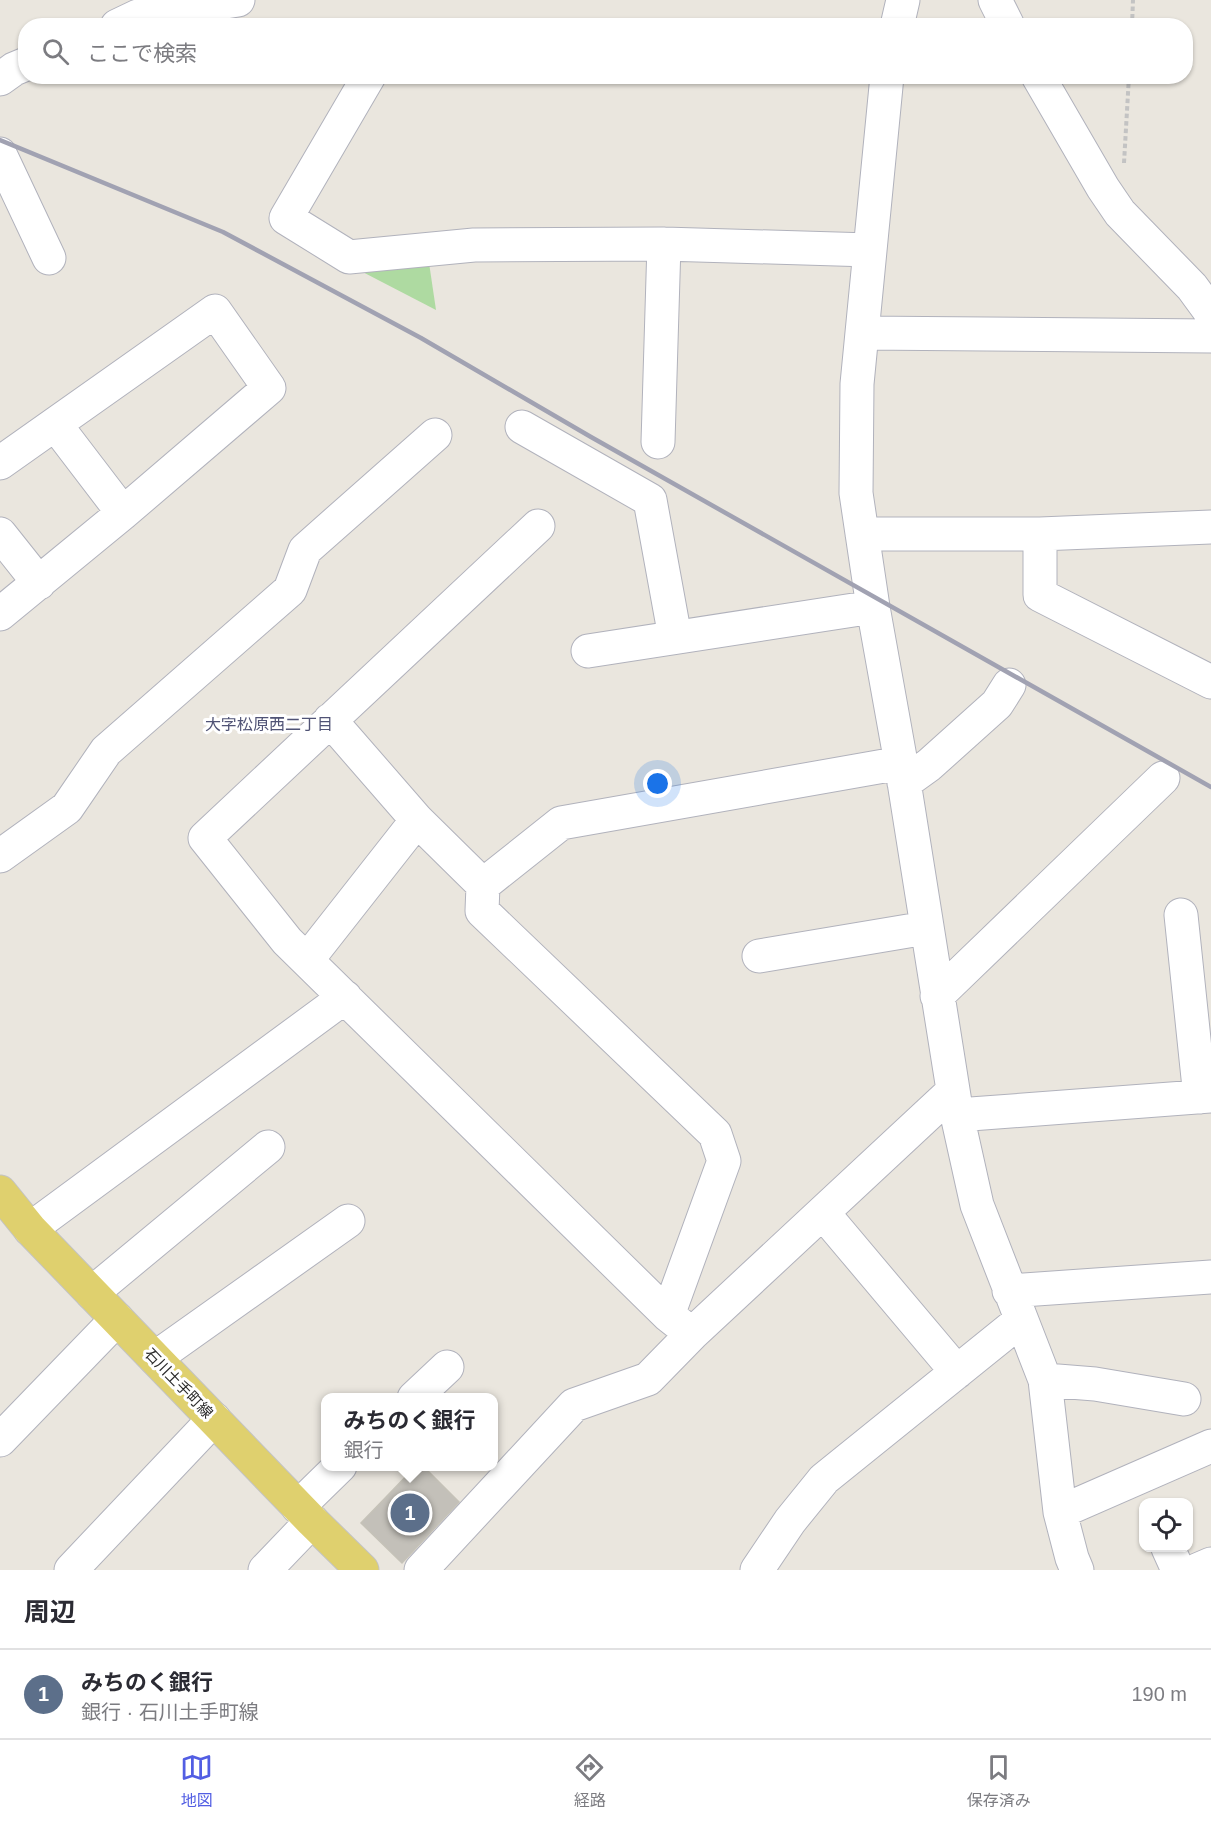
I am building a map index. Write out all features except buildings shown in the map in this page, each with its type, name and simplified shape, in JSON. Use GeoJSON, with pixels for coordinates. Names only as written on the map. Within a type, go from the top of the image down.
{"type":"FeatureCollection","features":[{"type":"Feature","properties":{"kind":"main road","name":"石川土手町線"},"geometry":{"type":"LineString","coordinates":[[0,1192],[30,1228],[92,1293],[362,1570]]}},
{"type":"Feature","properties":{"kind":"street"},"geometry":{"type":"LineString","coordinates":[[134,18],[238,0]]}},
{"type":"Feature","properties":{"kind":"street"},"geometry":{"type":"LineString","coordinates":[[899,18],[903,0]]}},
{"type":"Feature","properties":{"kind":"street"},"geometry":{"type":"LineString","coordinates":[[995,0],[1004,18]]}},
{"type":"Feature","properties":{"kind":"street"},"geometry":{"type":"LineString","coordinates":[[0,79],[18,67]]}},
{"type":"Feature","properties":{"kind":"street"},"geometry":{"type":"LineString","coordinates":[[364,84],[286,218],[349,257],[474,245],[664,244],[870,250]]}},
{"type":"Feature","properties":{"kind":"street"},"geometry":{"type":"LineString","coordinates":[[886,84],[857,384],[856,493],[955,1103],[977,1205],[1045,1380],[1066,1566]]}},
{"type":"Feature","properties":{"kind":"street"},"geometry":{"type":"LineString","coordinates":[[1043,84],[1102,188],[1120,213],[1192,287],[1211,313]]}},
{"type":"Feature","properties":{"kind":"street"},"geometry":{"type":"LineString","coordinates":[[0,154],[49,258]]}},
{"type":"Feature","properties":{"kind":"street"},"geometry":{"type":"LineString","coordinates":[[658,442],[664,244]]}},
{"type":"Feature","properties":{"kind":"street"},"geometry":{"type":"LineString","coordinates":[[0,463],[215,312],[269,388],[0,614]]}},
{"type":"Feature","properties":{"kind":"street"},"geometry":{"type":"LineString","coordinates":[[862,333],[1211,336]]}},
{"type":"Feature","properties":{"kind":"street"},"geometry":{"type":"LineString","coordinates":[[55,424],[123,513]]}},
{"type":"Feature","properties":{"kind":"street"},"geometry":{"type":"LineString","coordinates":[[522,427],[650,500],[675,637]]}},
{"type":"Feature","properties":{"kind":"street"},"geometry":{"type":"LineString","coordinates":[[0,856],[67,808],[106,751],[290,590],[305,550],[435,435]]}},
{"type":"Feature","properties":{"kind":"street"},"geometry":{"type":"LineString","coordinates":[[538,526],[205,838],[287,941],[680,1324]]}},
{"type":"Feature","properties":{"kind":"street"},"geometry":{"type":"LineString","coordinates":[[862,534],[1040,534],[1211,527]]}},
{"type":"Feature","properties":{"kind":"street"},"geometry":{"type":"LineString","coordinates":[[0,534],[39,583]]}},
{"type":"Feature","properties":{"kind":"street"},"geometry":{"type":"LineString","coordinates":[[1040,534],[1040,595],[1211,681]]}},
{"type":"Feature","properties":{"kind":"street"},"geometry":{"type":"LineString","coordinates":[[588,651],[873,607]]}},
{"type":"Feature","properties":{"kind":"street"},"geometry":{"type":"LineString","coordinates":[[483,885],[561,823],[903,773],[929,765],[997,704],[1009,686]]}},
{"type":"Feature","properties":{"kind":"street"},"geometry":{"type":"LineString","coordinates":[[330,720],[417,820],[483,885],[482,910],[715,1134],[724,1161],[680,1324],[648,1379],[574,1406],[421,1570]]}},
{"type":"Feature","properties":{"kind":"street"},"geometry":{"type":"LineString","coordinates":[[937,996],[1163,778]]}},
{"type":"Feature","properties":{"kind":"street"},"geometry":{"type":"LineString","coordinates":[[307,960],[417,820]]}},
{"type":"Feature","properties":{"kind":"street"},"geometry":{"type":"LineString","coordinates":[[680,1324],[823,1213],[955,1103],[1206,1096],[1181,915]]}},
{"type":"Feature","properties":{"kind":"street"},"geometry":{"type":"LineString","coordinates":[[759,956],[927,928]]}},
{"type":"Feature","properties":{"kind":"street"},"geometry":{"type":"LineString","coordinates":[[30,1228],[345,997]]}},
{"type":"Feature","properties":{"kind":"street"},"geometry":{"type":"LineString","coordinates":[[92,1293],[267,1147]]}},
{"type":"Feature","properties":{"kind":"street"},"geometry":{"type":"LineString","coordinates":[[823,1213],[957,1372]]}},
{"type":"Feature","properties":{"kind":"street"},"geometry":{"type":"LineString","coordinates":[[155,1358],[348,1221]]}},
{"type":"Feature","properties":{"kind":"street"},"geometry":{"type":"LineString","coordinates":[[757,1570],[790,1521],[824,1479],[957,1372],[1015,1305],[1211,1277]]}},
{"type":"Feature","properties":{"kind":"street"},"geometry":{"type":"LineString","coordinates":[[0,1440],[117,1319]]}},
{"type":"Feature","properties":{"kind":"street"},"geometry":{"type":"LineString","coordinates":[[419,1393],[447,1367]]}},
{"type":"Feature","properties":{"kind":"street"},"geometry":{"type":"LineString","coordinates":[[1045,1380],[1095,1384],[1184,1400]]}},
{"type":"Feature","properties":{"kind":"street"},"geometry":{"type":"LineString","coordinates":[[71,1570],[213,1419]]}},
{"type":"Feature","properties":{"kind":"street"},"geometry":{"type":"LineString","coordinates":[[1060,1512],[1144,1490],[1211,1446]]}},
{"type":"Feature","properties":{"kind":"street"},"geometry":{"type":"LineString","coordinates":[[265,1570],[337,1471]]}},
{"type":"Feature","properties":{"kind":"street"},"geometry":{"type":"LineString","coordinates":[[1170,1552],[1178,1570]]}},
{"type":"Feature","properties":{"kind":"street"},"geometry":{"type":"LineString","coordinates":[[1197,1570],[1211,1564]]}},
{"type":"Feature","properties":{"kind":"path"},"geometry":{"type":"LineString","coordinates":[[1132,18],[1133,0]]}},
{"type":"Feature","properties":{"kind":"path"},"geometry":{"type":"LineString","coordinates":[[1124,167],[1129,84]]}},
{"type":"Feature","properties":{"kind":"green space"},"geometry":{"type":"Polygon","coordinates":[[[428,256],[436,310],[353,267],[428,256]]]}},
{"type":"Feature","properties":{"kind":"railway"},"geometry":{"type":"LineString","coordinates":[[0,140],[223,232],[421,338],[591,437],[1211,787]]}},
{"type":"Feature","properties":{"kind":"place","name":"みちのく銀行"},"geometry":{"type":"Point","coordinates":[410,1513]}},
{"type":"Feature","properties":{"kind":"district","name":"大字松原西二丁目"},"geometry":{"type":"Point","coordinates":[269,724]}}]}
